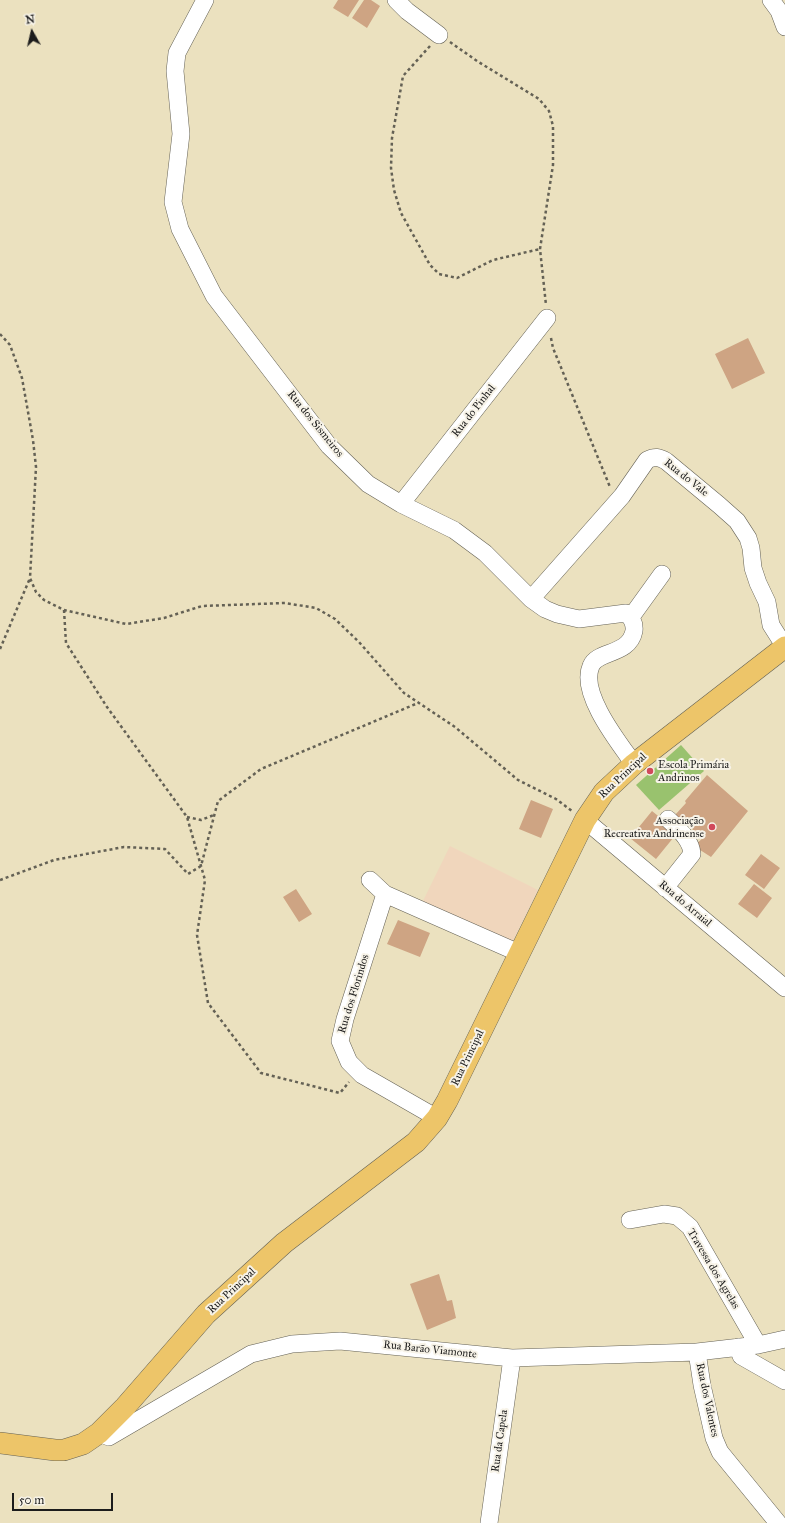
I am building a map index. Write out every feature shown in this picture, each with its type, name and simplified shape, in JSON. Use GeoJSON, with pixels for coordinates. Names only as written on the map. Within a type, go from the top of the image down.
{"type":"FeatureCollection","features":[{"type":"Feature","properties":{"kind":"main road","name":"Rua Principal"},"geometry":{"type":"LineString","coordinates":[[3,1442],[64,1450],[83,1444],[99,1434],[126,1407],[206,1314],[236,1286],[284,1243],[416,1142],[437,1118],[447,1101],[585,820],[604,792],[634,764],[785,647]]}},
{"type":"Feature","properties":{"kind":"street","name":"Rua dos Sismeiros"},"geometry":{"type":"LineString","coordinates":[[205,0],[177,53],[175,71],[181,134],[173,202],[180,229],[214,296],[329,446],[368,484],[401,504],[454,530],[485,553],[531,599],[545,609],[578,619],[626,612],[631,617]]}},
{"type":"Feature","properties":{"kind":"street"},"geometry":{"type":"LineString","coordinates":[[396,0],[407,11],[439,35]]}},
{"type":"Feature","properties":{"kind":"street"},"geometry":{"type":"LineString","coordinates":[[778,9],[785,27]]}},
{"type":"Feature","properties":{"kind":"street","name":"Rua do Pinhal"},"geometry":{"type":"LineString","coordinates":[[401,504],[547,318]]}},
{"type":"Feature","properties":{"kind":"street","name":"Rua do Vale"},"geometry":{"type":"LineString","coordinates":[[531,599],[617,502],[648,460],[653,457],[659,457],[666,461],[737,521],[748,538],[758,584],[767,602],[771,625],[785,647]]}},
{"type":"Feature","properties":{"kind":"street"},"geometry":{"type":"LineString","coordinates":[[634,764],[608,727],[592,696],[588,676],[591,665],[599,659],[624,647],[632,638],[634,628],[631,617],[662,574]]}},
{"type":"Feature","properties":{"kind":"street"},"geometry":{"type":"LineString","coordinates":[[665,888],[692,854],[686,838],[668,819]]}},
{"type":"Feature","properties":{"kind":"street","name":"Rua do Arraial"},"geometry":{"type":"LineString","coordinates":[[585,820],[785,988]]}},
{"type":"Feature","properties":{"kind":"street"},"geometry":{"type":"LineString","coordinates":[[370,880],[385,894],[519,953]]}},
{"type":"Feature","properties":{"kind":"street","name":"Rua dos Florindos"},"geometry":{"type":"LineString","coordinates":[[385,894],[345,1019],[340,1041],[349,1062],[362,1075],[437,1118]]}},
{"type":"Feature","properties":{"kind":"street","name":"Travessa dos Agrelas"},"geometry":{"type":"LineString","coordinates":[[630,1220],[664,1214],[677,1216],[690,1227],[758,1345]]}},
{"type":"Feature","properties":{"kind":"street","name":"Rua Barão Viamonte"},"geometry":{"type":"LineString","coordinates":[[99,1434],[109,1437],[251,1354],[292,1344],[340,1341],[512,1358],[697,1352],[758,1345],[785,1339]]}},
{"type":"Feature","properties":{"kind":"street"},"geometry":{"type":"LineString","coordinates":[[738,1347],[741,1356],[785,1381]]}},
{"type":"Feature","properties":{"kind":"street","name":"Rua dos Valentes"},"geometry":{"type":"LineString","coordinates":[[697,1352],[710,1423],[720,1452],[778,1523]]}},
{"type":"Feature","properties":{"kind":"street","name":"Rua da Capela"},"geometry":{"type":"LineString","coordinates":[[489,1523],[512,1358]]}},
{"type":"Feature","properties":{"kind":"path"},"geometry":{"type":"LineString","coordinates":[[540,249],[493,260],[457,278],[439,274],[430,265],[401,213],[394,190],[391,168],[392,138],[403,76],[439,35],[477,61],[539,99],[549,111],[554,126],[552,165],[540,249],[547,318],[553,348],[617,502]]}},
{"type":"Feature","properties":{"kind":"path"},"geometry":{"type":"LineString","coordinates":[[0,334],[10,344],[22,378],[33,440],[36,467],[30,578],[0,648]]}},
{"type":"Feature","properties":{"kind":"path"},"geometry":{"type":"LineString","coordinates":[[30,578],[36,592],[44,600],[64,610],[126,624],[164,618],[202,606],[285,603],[316,608],[335,619],[360,642],[404,693],[455,727],[518,780],[556,799],[585,820]]}},
{"type":"Feature","properties":{"kind":"path"},"geometry":{"type":"LineString","coordinates":[[64,610],[66,643],[106,707],[187,817],[205,880],[197,935],[208,1003],[261,1073],[340,1093],[358,1071]]}},
{"type":"Feature","properties":{"kind":"path"},"geometry":{"type":"LineString","coordinates":[[0,880],[54,860],[124,847],[165,849],[188,874],[201,866],[218,801],[260,769],[419,703]]}},
{"type":"Feature","properties":{"kind":"path"},"geometry":{"type":"LineString","coordinates":[[187,817],[201,820],[214,815]]}},
{"type":"Feature","properties":{"kind":"shaded area"},"geometry":{"type":"Polygon","coordinates":[[[450,846],[538,890],[510,947],[420,907],[450,846]]]}},
{"type":"Feature","properties":{"kind":"green space"},"geometry":{"type":"Polygon","coordinates":[[[681,745],[704,771],[659,810],[636,785],[681,745]]]}},
{"type":"Feature","properties":{"kind":"building"},"geometry":{"type":"Polygon","coordinates":[[[338,0],[359,0],[348,17],[333,8],[338,0]]]}},
{"type":"Feature","properties":{"kind":"building"},"geometry":{"type":"Polygon","coordinates":[[[364,0],[371,0],[380,6],[367,28],[352,18],[364,0]]]}},
{"type":"Feature","properties":{"kind":"building"},"geometry":{"type":"Polygon","coordinates":[[[748,338],[765,373],[732,389],[715,354],[748,338]]]}},
{"type":"Feature","properties":{"kind":"building","name":"Associação Recreativa Andrinense"},"geometry":{"type":"Polygon","coordinates":[[[707,775],[748,811],[711,857],[697,848],[696,844],[703,838],[675,815],[707,775]]]}},
{"type":"Feature","properties":{"kind":"building"},"geometry":{"type":"Polygon","coordinates":[[[531,800],[553,809],[541,838],[519,829],[531,800]]]}},
{"type":"Feature","properties":{"kind":"building"},"geometry":{"type":"Polygon","coordinates":[[[652,811],[678,832],[656,859],[630,838],[652,811]]]}},
{"type":"Feature","properties":{"kind":"building"},"geometry":{"type":"Polygon","coordinates":[[[761,854],[780,868],[764,889],[745,875],[761,854]]]}},
{"type":"Feature","properties":{"kind":"building"},"geometry":{"type":"Polygon","coordinates":[[[754,884],[772,898],[757,918],[738,904],[754,884]]]}},
{"type":"Feature","properties":{"kind":"building"},"geometry":{"type":"Polygon","coordinates":[[[296,889],[312,914],[299,922],[283,897],[296,889]]]}},
{"type":"Feature","properties":{"kind":"building"},"geometry":{"type":"Polygon","coordinates":[[[398,920],[430,933],[420,957],[387,944],[398,920]]]}},
{"type":"Feature","properties":{"kind":"building"},"geometry":{"type":"Polygon","coordinates":[[[439,1274],[447,1301],[452,1300],[456,1318],[427,1330],[410,1284],[439,1274]]]}},
{"type":"Feature","properties":{"kind":"place","name":"Escola Primária Andrinos"},"geometry":{"type":"Point","coordinates":[650,771]}},
{"type":"Feature","properties":{"kind":"place","name":"Associação Recreativa Andrinense"},"geometry":{"type":"Point","coordinates":[712,827]}}]}
